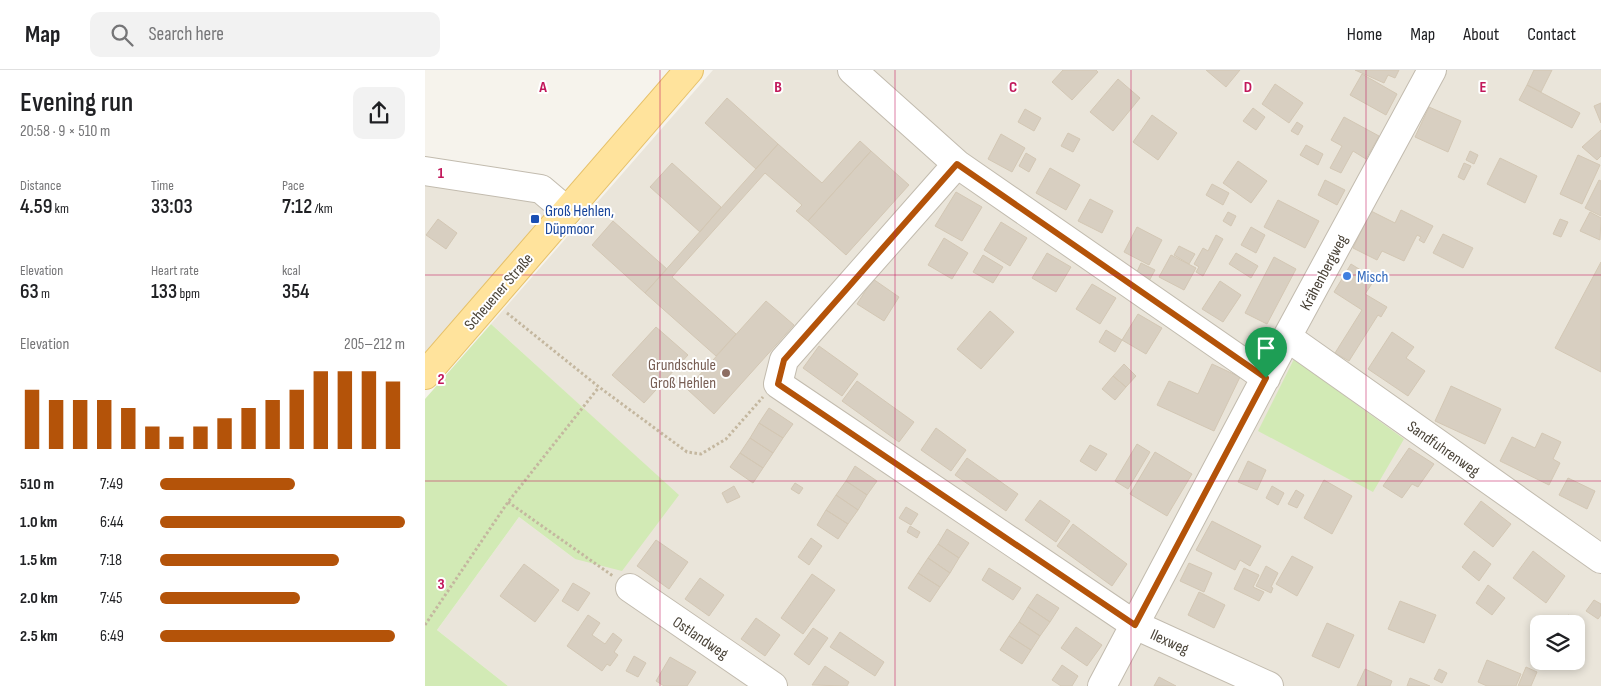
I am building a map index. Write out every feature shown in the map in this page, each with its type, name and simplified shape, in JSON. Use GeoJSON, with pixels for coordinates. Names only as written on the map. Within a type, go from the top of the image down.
{"type":"FeatureCollection","features":[{"type":"Feature","properties":{"kind":"main road","name":"Scheuener Straße"},"geometry":{"type":"LineString","coordinates":[[425,375],[689,70]]}},
{"type":"Feature","properties":{"kind":"street"},"geometry":{"type":"LineString","coordinates":[[851,70],[957,164],[1266,378]]}},
{"type":"Feature","properties":{"kind":"street","name":"Krähenbergweg"},"geometry":{"type":"LineString","coordinates":[[1102,686],[1287,337],[1432,70]]}},
{"type":"Feature","properties":{"kind":"street"},"geometry":{"type":"LineString","coordinates":[[778,384],[784,360],[957,164]]}},
{"type":"Feature","properties":{"kind":"street"},"geometry":{"type":"LineString","coordinates":[[425,171],[541,189],[567,211]]}},
{"type":"Feature","properties":{"kind":"street","name":"Sandfuhrenweg"},"geometry":{"type":"LineString","coordinates":[[1287,337],[1601,559]]}},
{"type":"Feature","properties":{"kind":"street","name":"Ilexweg"},"geometry":{"type":"LineString","coordinates":[[778,384],[1135,625],[1269,686]]}},
{"type":"Feature","properties":{"kind":"street","name":"Ostlandweg"},"geometry":{"type":"LineString","coordinates":[[630,588],[773,686]]}},
{"type":"Feature","properties":{"kind":"path"},"geometry":{"type":"LineString","coordinates":[[504,311],[599,387],[687,452],[701,454],[726,439],[760,399],[778,384]]}},
{"type":"Feature","properties":{"kind":"path"},"geometry":{"type":"LineString","coordinates":[[425,625],[507,502],[599,387]]}},
{"type":"Feature","properties":{"kind":"path"},"geometry":{"type":"LineString","coordinates":[[507,502],[630,588]]}},
{"type":"Feature","properties":{"kind":"shaded area"},"geometry":{"type":"Polygon","coordinates":[[[713,70],[1601,70],[1601,686],[508,686],[437,630],[519,517],[575,559],[678,495],[491,324],[713,70]]]}},
{"type":"Feature","properties":{"kind":"shaded area"},"geometry":{"type":"Polygon","coordinates":[[[425,179],[540,198],[546,221],[425,359],[425,179]]]}},
{"type":"Feature","properties":{"kind":"green space"},"geometry":{"type":"Polygon","coordinates":[[[491,324],[679,495],[622,571],[575,559],[519,517],[437,630],[508,686],[425,686],[425,399],[491,324]]]}},
{"type":"Feature","properties":{"kind":"green space"},"geometry":{"type":"Polygon","coordinates":[[[1294,359],[1404,439],[1373,492],[1258,431],[1294,359]]]}},
{"type":"Feature","properties":{"kind":"building"},"geometry":{"type":"Polygon","coordinates":[[[1063,70],[1096,70],[1098,72],[1072,100],[1052,82],[1063,70]]]}},
{"type":"Feature","properties":{"kind":"building"},"geometry":{"type":"Polygon","coordinates":[[[1206,70],[1240,70],[1226,87],[1206,70]]]}},
{"type":"Feature","properties":{"kind":"building"},"geometry":{"type":"Polygon","coordinates":[[[1355,70],[1399,70],[1395,78],[1388,75],[1384,83],[1355,70]]]}},
{"type":"Feature","properties":{"kind":"building"},"geometry":{"type":"Polygon","coordinates":[[[1534,70],[1552,70],[1541,92],[1527,85],[1534,70]]]}},
{"type":"Feature","properties":{"kind":"building"},"geometry":{"type":"Polygon","coordinates":[[[1362,74],[1397,94],[1386,115],[1350,95],[1362,74]]]}},
{"type":"Feature","properties":{"kind":"building"},"geometry":{"type":"Polygon","coordinates":[[[1118,79],[1140,98],[1113,131],[1090,112],[1118,79]]]}},
{"type":"Feature","properties":{"kind":"building"},"geometry":{"type":"Polygon","coordinates":[[[1275,84],[1303,103],[1289,123],[1262,104],[1275,84]]]}},
{"type":"Feature","properties":{"kind":"building"},"geometry":{"type":"Polygon","coordinates":[[[1527,85],[1580,113],[1572,128],[1519,100],[1527,85]]]}},
{"type":"Feature","properties":{"kind":"building"},"geometry":{"type":"Polygon","coordinates":[[[727,98],[778,144],[756,169],[705,123],[727,98]]]}},
{"type":"Feature","properties":{"kind":"building"},"geometry":{"type":"Polygon","coordinates":[[[1601,103],[1601,123],[1594,106],[1601,103]]]}},
{"type":"Feature","properties":{"kind":"building"},"geometry":{"type":"Polygon","coordinates":[[[1429,107],[1461,121],[1448,152],[1415,137],[1429,107]]]}},
{"type":"Feature","properties":{"kind":"building"},"geometry":{"type":"Polygon","coordinates":[[[1253,108],[1265,117],[1256,130],[1243,121],[1253,108]]]}},
{"type":"Feature","properties":{"kind":"building"},"geometry":{"type":"Polygon","coordinates":[[[1025,109],[1041,118],[1034,131],[1018,122],[1025,109]]]}},
{"type":"Feature","properties":{"kind":"building"},"geometry":{"type":"Polygon","coordinates":[[[1152,115],[1177,133],[1158,160],[1133,142],[1152,115]]]}},
{"type":"Feature","properties":{"kind":"building"},"geometry":{"type":"Polygon","coordinates":[[[1344,117],[1379,136],[1366,159],[1353,151],[1341,173],[1330,168],[1342,146],[1331,140],[1344,117]]]}},
{"type":"Feature","properties":{"kind":"building"},"geometry":{"type":"Polygon","coordinates":[[[1297,122],[1303,126],[1298,135],[1291,131],[1297,122]]]}},
{"type":"Feature","properties":{"kind":"building"},"geometry":{"type":"Polygon","coordinates":[[[1601,130],[1601,156],[1597,160],[1582,147],[1601,130]]]}},
{"type":"Feature","properties":{"kind":"building"},"geometry":{"type":"Polygon","coordinates":[[[1068,133],[1080,139],[1073,152],[1061,146],[1068,133]]]}},
{"type":"Feature","properties":{"kind":"building"},"geometry":{"type":"Polygon","coordinates":[[[1001,134],[1025,148],[1012,172],[988,159],[1001,134]]]}},
{"type":"Feature","properties":{"kind":"building"},"geometry":{"type":"Polygon","coordinates":[[[860,141],[871,151],[808,221],[796,211],[802,205],[765,173],[672,277],[736,334],[716,356],[645,293],[778,144],[822,183],[860,141]]]}},
{"type":"Feature","properties":{"kind":"building"},"geometry":{"type":"Polygon","coordinates":[[[1306,145],[1323,154],[1318,165],[1300,155],[1306,145]]]}},
{"type":"Feature","properties":{"kind":"building"},"geometry":{"type":"Polygon","coordinates":[[[871,151],[909,185],[846,255],[808,221],[871,151]]]}},
{"type":"Feature","properties":{"kind":"building"},"geometry":{"type":"Polygon","coordinates":[[[1470,151],[1478,155],[1474,164],[1466,160],[1470,151]]]}},
{"type":"Feature","properties":{"kind":"building"},"geometry":{"type":"Polygon","coordinates":[[[1026,153],[1036,159],[1029,172],[1019,166],[1026,153]]]}},
{"type":"Feature","properties":{"kind":"building"},"geometry":{"type":"Polygon","coordinates":[[[1578,155],[1600,165],[1582,204],[1560,194],[1578,155]]]}},
{"type":"Feature","properties":{"kind":"building"},"geometry":{"type":"Polygon","coordinates":[[[1500,158],[1537,176],[1525,203],[1487,184],[1500,158]]]}},
{"type":"Feature","properties":{"kind":"building"},"geometry":{"type":"Polygon","coordinates":[[[1238,161],[1267,181],[1251,203],[1223,183],[1238,161]]]}},
{"type":"Feature","properties":{"kind":"building"},"geometry":{"type":"Polygon","coordinates":[[[672,163],[721,207],[700,232],[650,187],[672,163]]]}},
{"type":"Feature","properties":{"kind":"building"},"geometry":{"type":"Polygon","coordinates":[[[1464,163],[1471,166],[1464,180],[1458,177],[1464,163]]]}},
{"type":"Feature","properties":{"kind":"building"},"geometry":{"type":"Polygon","coordinates":[[[1050,168],[1080,185],[1066,210],[1036,193],[1050,168]]]}},
{"type":"Feature","properties":{"kind":"building"},"geometry":{"type":"Polygon","coordinates":[[[1325,180],[1345,190],[1337,205],[1318,195],[1325,180]]]}},
{"type":"Feature","properties":{"kind":"building"},"geometry":{"type":"Polygon","coordinates":[[[1599,180],[1601,181],[1601,216],[1585,208],[1599,180]]]}},
{"type":"Feature","properties":{"kind":"building"},"geometry":{"type":"Polygon","coordinates":[[[1212,184],[1229,193],[1223,205],[1206,195],[1212,184]]]}},
{"type":"Feature","properties":{"kind":"building"},"geometry":{"type":"Polygon","coordinates":[[[956,192],[982,207],[962,241],[935,226],[956,192]]]}},
{"type":"Feature","properties":{"kind":"building"},"geometry":{"type":"Polygon","coordinates":[[[1090,199],[1113,211],[1102,233],[1078,221],[1090,199]]]}},
{"type":"Feature","properties":{"kind":"building"},"geometry":{"type":"Polygon","coordinates":[[[1278,200],[1319,221],[1305,248],[1264,227],[1278,200]]]}},
{"type":"Feature","properties":{"kind":"building"},"geometry":{"type":"Polygon","coordinates":[[[1401,210],[1433,226],[1424,243],[1419,240],[1421,237],[1417,235],[1404,261],[1382,251],[1377,260],[1353,248],[1371,211],[1395,223],[1401,210]]]}},
{"type":"Feature","properties":{"kind":"building"},"geometry":{"type":"Polygon","coordinates":[[[1228,212],[1236,216],[1231,226],[1223,221],[1228,212]]]}},
{"type":"Feature","properties":{"kind":"building"},"geometry":{"type":"Polygon","coordinates":[[[1590,212],[1601,218],[1600,240],[1580,231],[1590,212]]]}},
{"type":"Feature","properties":{"kind":"building"},"geometry":{"type":"Polygon","coordinates":[[[438,219],[457,233],[446,249],[426,235],[438,219]]]}},
{"type":"Feature","properties":{"kind":"building"},"geometry":{"type":"Polygon","coordinates":[[[1560,219],[1568,222],[1561,237],[1553,234],[1560,219]]]}},
{"type":"Feature","properties":{"kind":"building"},"geometry":{"type":"Polygon","coordinates":[[[613,221],[667,269],[645,293],[592,245],[613,221]]]}},
{"type":"Feature","properties":{"kind":"building"},"geometry":{"type":"Polygon","coordinates":[[[1001,222],[1027,238],[1010,266],[984,250],[1001,222]]]}},
{"type":"Feature","properties":{"kind":"building"},"geometry":{"type":"Polygon","coordinates":[[[1137,227],[1162,240],[1149,265],[1124,252],[1137,227]]]}},
{"type":"Feature","properties":{"kind":"building"},"geometry":{"type":"Polygon","coordinates":[[[1251,227],[1265,235],[1256,253],[1241,245],[1251,227]]]}},
{"type":"Feature","properties":{"kind":"building"},"geometry":{"type":"Polygon","coordinates":[[[1443,234],[1473,248],[1463,268],[1433,253],[1443,234]]]}},
{"type":"Feature","properties":{"kind":"building"},"geometry":{"type":"Polygon","coordinates":[[[1216,235],[1223,239],[1203,276],[1196,272],[1199,267],[1194,264],[1203,248],[1208,251],[1216,235]]]}},
{"type":"Feature","properties":{"kind":"building"},"geometry":{"type":"Polygon","coordinates":[[[944,238],[968,253],[952,279],[928,265],[944,238]]]}},
{"type":"Feature","properties":{"kind":"building"},"geometry":{"type":"Polygon","coordinates":[[[1179,246],[1195,254],[1189,264],[1174,255],[1179,246]]]}},
{"type":"Feature","properties":{"kind":"building"},"geometry":{"type":"Polygon","coordinates":[[[1047,253],[1071,267],[1056,292],[1032,278],[1047,253]]]}},
{"type":"Feature","properties":{"kind":"building"},"geometry":{"type":"Polygon","coordinates":[[[1236,253],[1258,266],[1251,278],[1229,264],[1236,253]]]}},
{"type":"Feature","properties":{"kind":"building"},"geometry":{"type":"Polygon","coordinates":[[[983,255],[1003,267],[993,283],[973,272],[983,255]]]}},
{"type":"Feature","properties":{"kind":"building"},"geometry":{"type":"Polygon","coordinates":[[[1171,255],[1196,268],[1184,290],[1159,277],[1171,255]]]}},
{"type":"Feature","properties":{"kind":"building"},"geometry":{"type":"Polygon","coordinates":[[[1274,257],[1296,269],[1267,324],[1245,313],[1274,257]]]}},
{"type":"Feature","properties":{"kind":"building"},"geometry":{"type":"Polygon","coordinates":[[[1601,262],[1601,372],[1555,348],[1601,262]]]}},
{"type":"Feature","properties":{"kind":"building"},"geometry":{"type":"Polygon","coordinates":[[[1141,263],[1155,270],[1148,283],[1135,276],[1141,263]]]}},
{"type":"Feature","properties":{"kind":"building"},"geometry":{"type":"Polygon","coordinates":[[[1351,264],[1375,279],[1365,294],[1387,307],[1381,317],[1378,315],[1349,361],[1335,353],[1362,310],[1334,292],[1351,264]]]}},
{"type":"Feature","properties":{"kind":"building"},"geometry":{"type":"Polygon","coordinates":[[[873,279],[899,297],[884,321],[857,304],[873,279]]]}},
{"type":"Feature","properties":{"kind":"building"},"geometry":{"type":"Polygon","coordinates":[[[1220,281],[1241,295],[1223,322],[1202,309],[1220,281]]]}},
{"type":"Feature","properties":{"kind":"building"},"geometry":{"type":"Polygon","coordinates":[[[1092,284],[1116,298],[1100,324],[1076,309],[1092,284]]]}},
{"type":"Feature","properties":{"kind":"building","name":"Grundschule Groß Hehlen"},"geometry":{"type":"Polygon","coordinates":[[[766,301],[794,325],[714,414],[687,389],[766,301]]]}},
{"type":"Feature","properties":{"kind":"building"},"geometry":{"type":"Polygon","coordinates":[[[990,311],[1014,332],[981,369],[957,349],[990,311]]]}},
{"type":"Feature","properties":{"kind":"building"},"geometry":{"type":"Polygon","coordinates":[[[1138,314],[1162,328],[1146,354],[1122,340],[1138,314]]]}},
{"type":"Feature","properties":{"kind":"building"},"geometry":{"type":"Polygon","coordinates":[[[656,327],[688,355],[644,403],[612,375],[656,327]]]}},
{"type":"Feature","properties":{"kind":"building"},"geometry":{"type":"Polygon","coordinates":[[[1106,330],[1122,340],[1115,352],[1099,342],[1106,330]]]}},
{"type":"Feature","properties":{"kind":"building"},"geometry":{"type":"Polygon","coordinates":[[[1392,332],[1414,347],[1406,358],[1425,371],[1408,396],[1368,369],[1392,332]]]}},
{"type":"Feature","properties":{"kind":"building"},"geometry":{"type":"Polygon","coordinates":[[[819,346],[858,374],[842,396],[803,368],[819,346]]]}},
{"type":"Feature","properties":{"kind":"building"},"geometry":{"type":"Polygon","coordinates":[[[1124,364],[1136,376],[1126,387],[1113,376],[1124,364]]]}},
{"type":"Feature","properties":{"kind":"building"},"geometry":{"type":"Polygon","coordinates":[[[1212,364],[1240,377],[1214,431],[1157,405],[1169,381],[1198,394],[1212,364]]]}},
{"type":"Feature","properties":{"kind":"building"},"geometry":{"type":"Polygon","coordinates":[[[1113,376],[1126,387],[1115,400],[1102,389],[1113,376]]]}},
{"type":"Feature","properties":{"kind":"building"},"geometry":{"type":"Polygon","coordinates":[[[857,381],[914,422],[899,442],[842,401],[857,381]]]}},
{"type":"Feature","properties":{"kind":"building"},"geometry":{"type":"Polygon","coordinates":[[[1451,386],[1501,409],[1485,444],[1435,421],[1451,386]]]}},
{"type":"Feature","properties":{"kind":"building"},"geometry":{"type":"Polygon","coordinates":[[[769,408],[793,424],[783,438],[759,423],[769,408]]]}},
{"type":"Feature","properties":{"kind":"building"},"geometry":{"type":"Polygon","coordinates":[[[759,423],[783,438],[773,453],[750,438],[759,423]]]}},
{"type":"Feature","properties":{"kind":"building"},"geometry":{"type":"Polygon","coordinates":[[[936,428],[966,450],[951,471],[921,450],[936,428]]]}},
{"type":"Feature","properties":{"kind":"building"},"geometry":{"type":"Polygon","coordinates":[[[1542,433],[1561,442],[1553,459],[1560,463],[1549,485],[1500,461],[1512,437],[1535,448],[1542,433]]]}},
{"type":"Feature","properties":{"kind":"building"},"geometry":{"type":"Polygon","coordinates":[[[750,438],[773,453],[763,468],[740,453],[750,438]]]}},
{"type":"Feature","properties":{"kind":"building"},"geometry":{"type":"Polygon","coordinates":[[[1137,444],[1150,452],[1128,489],[1115,481],[1137,444]]]}},
{"type":"Feature","properties":{"kind":"building"},"geometry":{"type":"Polygon","coordinates":[[[1090,445],[1107,454],[1096,471],[1080,461],[1090,445]]]}},
{"type":"Feature","properties":{"kind":"building"},"geometry":{"type":"Polygon","coordinates":[[[1409,448],[1434,464],[1418,487],[1412,484],[1402,498],[1383,486],[1409,448]]]}},
{"type":"Feature","properties":{"kind":"building"},"geometry":{"type":"Polygon","coordinates":[[[1155,452],[1192,474],[1167,516],[1130,494],[1155,452]]]}},
{"type":"Feature","properties":{"kind":"building"},"geometry":{"type":"Polygon","coordinates":[[[740,453],[763,468],[753,483],[730,467],[740,453]]]}},
{"type":"Feature","properties":{"kind":"building"},"geometry":{"type":"Polygon","coordinates":[[[967,458],[1018,494],[1006,511],[955,475],[967,458]]]}},
{"type":"Feature","properties":{"kind":"building"},"geometry":{"type":"Polygon","coordinates":[[[1248,461],[1266,470],[1257,490],[1238,482],[1248,461]]]}},
{"type":"Feature","properties":{"kind":"building"},"geometry":{"type":"Polygon","coordinates":[[[855,466],[877,481],[867,495],[846,481],[855,466]]]}},
{"type":"Feature","properties":{"kind":"building"},"geometry":{"type":"Polygon","coordinates":[[[1568,478],[1595,491],[1587,509],[1559,495],[1568,478]]]}},
{"type":"Feature","properties":{"kind":"building"},"geometry":{"type":"Polygon","coordinates":[[[1324,480],[1352,496],[1332,534],[1304,518],[1324,480]]]}},
{"type":"Feature","properties":{"kind":"building"},"geometry":{"type":"Polygon","coordinates":[[[846,481],[867,495],[858,510],[836,495],[846,481]]]}},
{"type":"Feature","properties":{"kind":"building"},"geometry":{"type":"Polygon","coordinates":[[[795,483],[803,488],[799,494],[791,489],[795,483]]]}},
{"type":"Feature","properties":{"kind":"building"},"geometry":{"type":"Polygon","coordinates":[[[734,486],[740,497],[727,503],[722,493],[734,486]]]}},
{"type":"Feature","properties":{"kind":"building"},"geometry":{"type":"Polygon","coordinates":[[[1272,486],[1284,493],[1278,505],[1266,498],[1272,486]]]}},
{"type":"Feature","properties":{"kind":"building"},"geometry":{"type":"Polygon","coordinates":[[[1296,490],[1304,495],[1297,508],[1288,504],[1296,490]]]}},
{"type":"Feature","properties":{"kind":"building"},"geometry":{"type":"Polygon","coordinates":[[[836,495],[858,510],[848,524],[826,510],[836,495]]]}},
{"type":"Feature","properties":{"kind":"building"},"geometry":{"type":"Polygon","coordinates":[[[1040,500],[1070,521],[1056,542],[1025,520],[1040,500]]]}},
{"type":"Feature","properties":{"kind":"building"},"geometry":{"type":"Polygon","coordinates":[[[1481,501],[1511,524],[1493,547],[1464,524],[1481,501]]]}},
{"type":"Feature","properties":{"kind":"building"},"geometry":{"type":"Polygon","coordinates":[[[906,507],[918,514],[911,525],[899,518],[906,507]]]}},
{"type":"Feature","properties":{"kind":"building"},"geometry":{"type":"Polygon","coordinates":[[[826,510],[848,524],[838,539],[817,525],[826,510]]]}},
{"type":"Feature","properties":{"kind":"building"},"geometry":{"type":"Polygon","coordinates":[[[1212,521],[1261,546],[1250,566],[1240,560],[1235,570],[1196,550],[1212,521]]]}},
{"type":"Feature","properties":{"kind":"building"},"geometry":{"type":"Polygon","coordinates":[[[1073,524],[1127,564],[1112,586],[1057,546],[1073,524]]]}},
{"type":"Feature","properties":{"kind":"building"},"geometry":{"type":"Polygon","coordinates":[[[910,526],[920,532],[917,538],[907,532],[910,526]]]}},
{"type":"Feature","properties":{"kind":"building"},"geometry":{"type":"Polygon","coordinates":[[[947,529],[969,543],[959,558],[938,544],[947,529]]]}},
{"type":"Feature","properties":{"kind":"building"},"geometry":{"type":"Polygon","coordinates":[[[811,538],[822,546],[809,565],[798,557],[811,538]]]}},
{"type":"Feature","properties":{"kind":"building"},"geometry":{"type":"Polygon","coordinates":[[[656,540],[688,562],[669,589],[637,566],[656,540]]]}},
{"type":"Feature","properties":{"kind":"building"},"geometry":{"type":"Polygon","coordinates":[[[938,544],[959,558],[950,573],[928,558],[938,544]]]}},
{"type":"Feature","properties":{"kind":"building"},"geometry":{"type":"Polygon","coordinates":[[[1474,551],[1491,564],[1479,581],[1462,567],[1474,551]]]}},
{"type":"Feature","properties":{"kind":"building"},"geometry":{"type":"Polygon","coordinates":[[[1533,551],[1565,576],[1546,603],[1513,578],[1533,551]]]}},
{"type":"Feature","properties":{"kind":"building"},"geometry":{"type":"Polygon","coordinates":[[[1292,556],[1313,567],[1297,596],[1276,584],[1292,556]]]}},
{"type":"Feature","properties":{"kind":"building"},"geometry":{"type":"Polygon","coordinates":[[[928,558],[950,573],[940,587],[918,573],[928,558]]]}},
{"type":"Feature","properties":{"kind":"building"},"geometry":{"type":"Polygon","coordinates":[[[1189,563],[1212,573],[1204,592],[1180,581],[1189,563]]]}},
{"type":"Feature","properties":{"kind":"building"},"geometry":{"type":"Polygon","coordinates":[[[524,564],[559,590],[535,622],[500,596],[524,564]]]}},
{"type":"Feature","properties":{"kind":"building"},"geometry":{"type":"Polygon","coordinates":[[[1266,566],[1278,573],[1271,587],[1273,588],[1271,593],[1256,586],[1266,566]]]}},
{"type":"Feature","properties":{"kind":"building"},"geometry":{"type":"Polygon","coordinates":[[[989,568],[1021,588],[1013,600],[982,580],[989,568]]]}},
{"type":"Feature","properties":{"kind":"building"},"geometry":{"type":"Polygon","coordinates":[[[1244,568],[1259,575],[1253,587],[1264,592],[1259,601],[1234,589],[1244,568]]]}},
{"type":"Feature","properties":{"kind":"building"},"geometry":{"type":"Polygon","coordinates":[[[918,573],[940,587],[930,602],[908,588],[918,573]]]}},
{"type":"Feature","properties":{"kind":"building"},"geometry":{"type":"Polygon","coordinates":[[[812,574],[835,590],[803,634],[781,618],[812,574]]]}},
{"type":"Feature","properties":{"kind":"building"},"geometry":{"type":"Polygon","coordinates":[[[700,578],[724,595],[709,616],[685,599],[700,578]]]}},
{"type":"Feature","properties":{"kind":"building"},"geometry":{"type":"Polygon","coordinates":[[[573,583],[590,593],[578,611],[562,601],[573,583]]]}},
{"type":"Feature","properties":{"kind":"building"},"geometry":{"type":"Polygon","coordinates":[[[1488,585],[1505,598],[1492,615],[1476,603],[1488,585]]]}},
{"type":"Feature","properties":{"kind":"building"},"geometry":{"type":"Polygon","coordinates":[[[1199,592],[1225,605],[1214,628],[1188,615],[1199,592]]]}},
{"type":"Feature","properties":{"kind":"building"},"geometry":{"type":"Polygon","coordinates":[[[1037,594],[1059,608],[1050,622],[1028,607],[1037,594]]]}},
{"type":"Feature","properties":{"kind":"building"},"geometry":{"type":"Polygon","coordinates":[[[1594,600],[1601,604],[1601,615],[1598,619],[1586,611],[1594,600]]]}},
{"type":"Feature","properties":{"kind":"building"},"geometry":{"type":"Polygon","coordinates":[[[1400,601],[1436,615],[1424,643],[1388,629],[1400,601]]]}},
{"type":"Feature","properties":{"kind":"building"},"geometry":{"type":"Polygon","coordinates":[[[1028,607],[1050,622],[1040,636],[1019,622],[1028,607]]]}},
{"type":"Feature","properties":{"kind":"building"},"geometry":{"type":"Polygon","coordinates":[[[588,615],[600,623],[592,635],[605,644],[613,633],[622,640],[614,652],[618,655],[610,666],[607,664],[602,671],[567,646],[588,615]]]}},
{"type":"Feature","properties":{"kind":"building"},"geometry":{"type":"Polygon","coordinates":[[[756,618],[780,635],[765,656],[741,639],[756,618]]]}},
{"type":"Feature","properties":{"kind":"building"},"geometry":{"type":"Polygon","coordinates":[[[1019,622],[1040,636],[1031,650],[1009,636],[1019,622]]]}},
{"type":"Feature","properties":{"kind":"building"},"geometry":{"type":"Polygon","coordinates":[[[1327,623],[1354,635],[1339,668],[1312,656],[1327,623]]]}},
{"type":"Feature","properties":{"kind":"building"},"geometry":{"type":"Polygon","coordinates":[[[1076,627],[1102,645],[1087,666],[1061,648],[1076,627]]]}},
{"type":"Feature","properties":{"kind":"building"},"geometry":{"type":"Polygon","coordinates":[[[813,628],[828,638],[809,665],[794,654],[813,628]]]}},
{"type":"Feature","properties":{"kind":"building"},"geometry":{"type":"Polygon","coordinates":[[[840,632],[884,662],[875,676],[830,647],[840,632]]]}},
{"type":"Feature","properties":{"kind":"building"},"geometry":{"type":"Polygon","coordinates":[[[1009,636],[1031,650],[1022,664],[1000,650],[1009,636]]]}},
{"type":"Feature","properties":{"kind":"building"},"geometry":{"type":"Polygon","coordinates":[[[634,656],[646,663],[638,677],[626,671],[634,656]]]}},
{"type":"Feature","properties":{"kind":"building"},"geometry":{"type":"Polygon","coordinates":[[[670,657],[696,672],[687,686],[664,686],[656,681],[670,657]]]}},
{"type":"Feature","properties":{"kind":"building"},"geometry":{"type":"Polygon","coordinates":[[[1487,660],[1521,674],[1516,686],[1487,686],[1478,682],[1487,660]]]}},
{"type":"Feature","properties":{"kind":"building"},"geometry":{"type":"Polygon","coordinates":[[[1062,665],[1078,676],[1072,686],[1061,686],[1052,680],[1062,665]]]}},
{"type":"Feature","properties":{"kind":"building"},"geometry":{"type":"Polygon","coordinates":[[[825,666],[849,682],[847,686],[812,685],[825,666]]]}},
{"type":"Feature","properties":{"kind":"building"},"geometry":{"type":"Polygon","coordinates":[[[1526,667],[1537,672],[1531,686],[1518,686],[1526,667]]]}},
{"type":"Feature","properties":{"kind":"building"},"geometry":{"type":"Polygon","coordinates":[[[1365,669],[1392,681],[1390,686],[1357,686],[1365,669]]]}},
{"type":"Feature","properties":{"kind":"building"},"geometry":{"type":"Polygon","coordinates":[[[1439,669],[1447,673],[1442,683],[1434,679],[1439,669]]]}},
{"type":"Feature","properties":{"kind":"building"},"geometry":{"type":"Polygon","coordinates":[[[1159,677],[1176,686],[1154,686],[1159,677]]]}},
{"type":"Feature","properties":{"kind":"building"},"geometry":{"type":"Polygon","coordinates":[[[1410,678],[1430,686],[1407,686],[1410,678]]]}},
{"type":"Feature","properties":{"kind":"place","name":"Groß Hehlen, Düpmoor"},"geometry":{"type":"Point","coordinates":[535,219]}},
{"type":"Feature","properties":{"kind":"place","name":"Misch"},"geometry":{"type":"Point","coordinates":[1347,276]}},
{"type":"Feature","properties":{"kind":"place","name":"Grundschule Groß Hehlen"},"geometry":{"type":"Point","coordinates":[726,373]}},
{"type":"Feature","properties":{"kind":"route"},"geometry":{"type":"LineString","coordinates":[[957,164],[1266,378],[1135,625],[778,384],[784,360],[957,164]]}}]}
